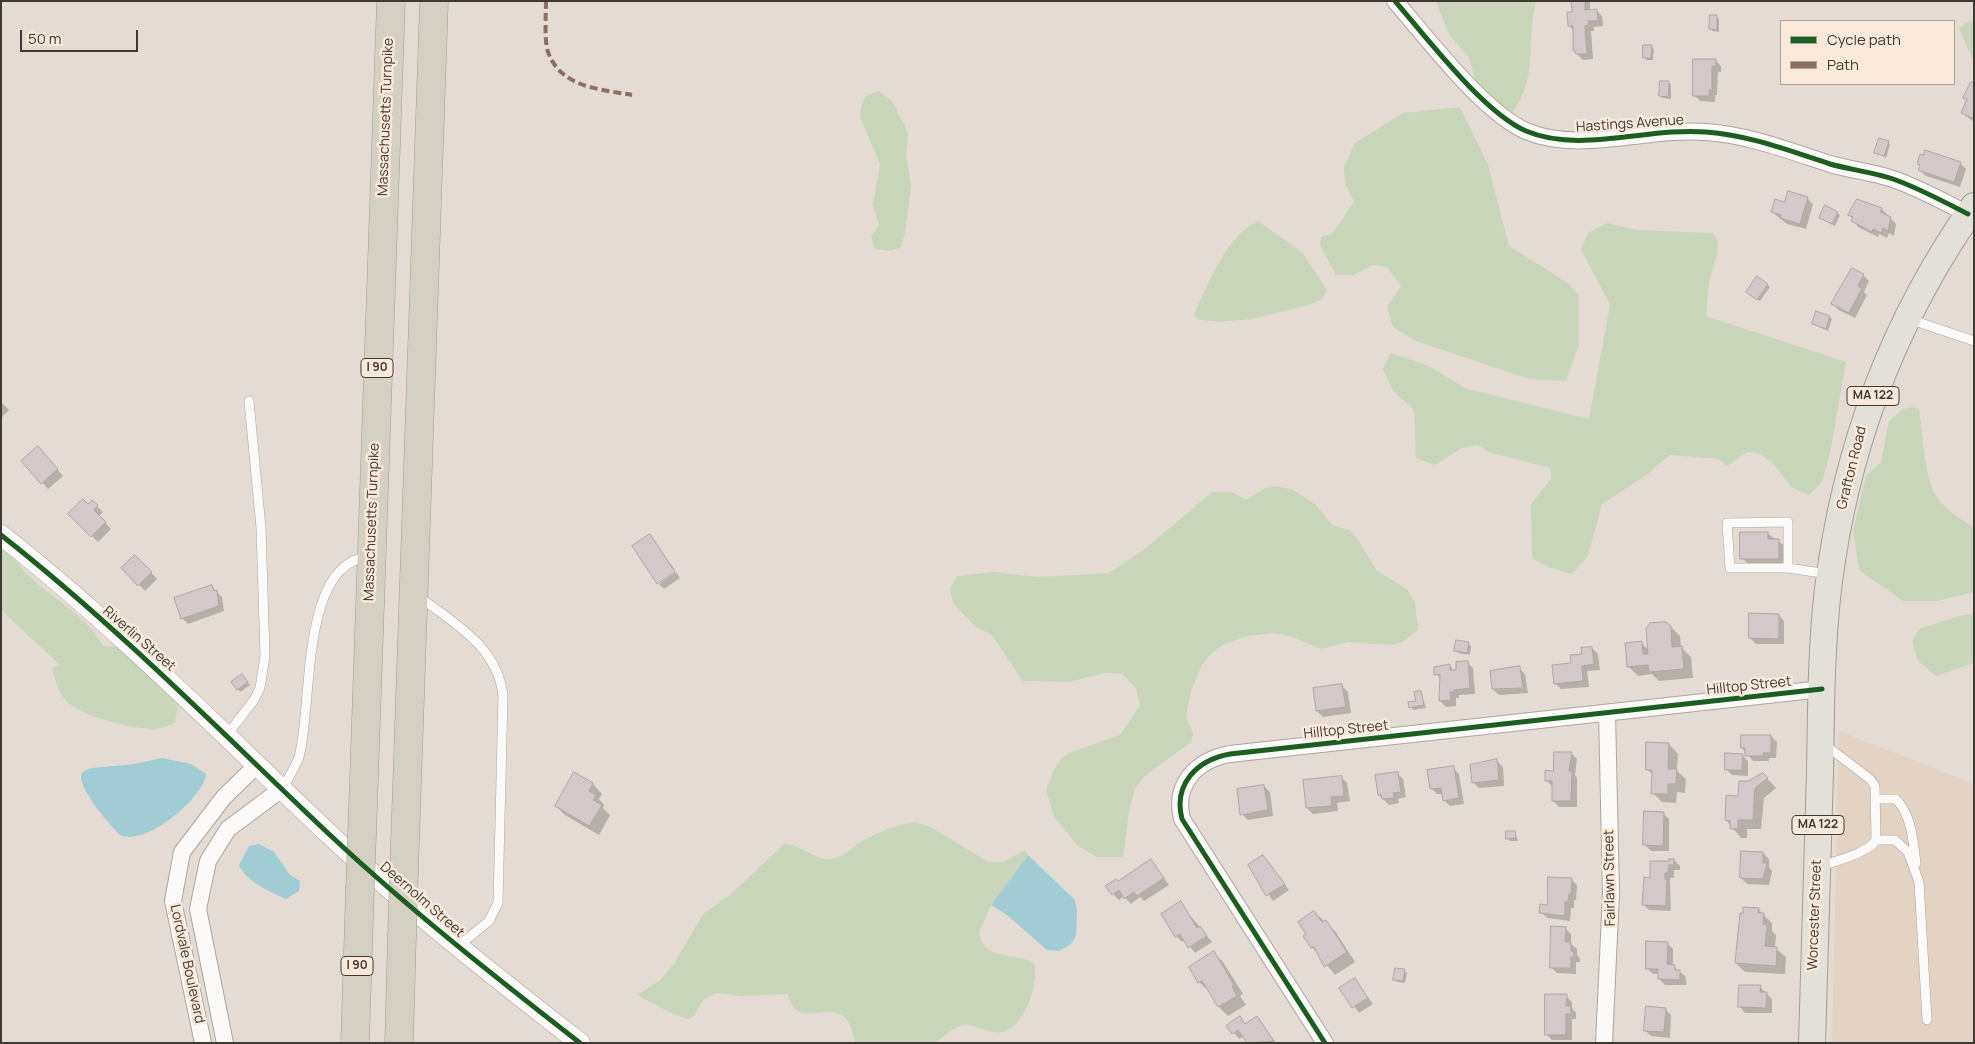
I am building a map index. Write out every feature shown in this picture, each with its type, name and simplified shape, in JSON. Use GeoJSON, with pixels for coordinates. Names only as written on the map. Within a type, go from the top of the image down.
{"type":"FeatureCollection","features":[{"type":"Feature","properties":{"kind":"highway","name":"Massachusetts Turnpike"},"geometry":{"type":"LineString","coordinates":[[355,1043],[391,1]]}},
{"type":"Feature","properties":{"kind":"highway"},"geometry":{"type":"LineString","coordinates":[[399,1043],[434,1]]}},
{"type":"Feature","properties":{"kind":"main road","name":"Grafton Road"},"geometry":{"type":"LineString","coordinates":[[1826,606],[1845,490],[1860,433],[1878,382],[1907,318],[1945,249],[1971,210]]}},
{"type":"Feature","properties":{"kind":"main road","name":"Worcester Street"},"geometry":{"type":"LineString","coordinates":[[1812,1043],[1820,741],[1826,606]]}},
{"type":"Feature","properties":{"kind":"street","name":"Hastings Avenue"},"geometry":{"type":"LineString","coordinates":[[1395,1],[1481,96],[1510,121],[1525,130],[1550,138],[1570,140],[1677,131],[1727,134],[1768,144],[1834,165],[1892,178],[1971,210]]}},
{"type":"Feature","properties":{"kind":"street","name":"Riverlin Street"},"geometry":{"type":"LineString","coordinates":[[1,535],[70,592],[178,688],[257,765]]}},
{"type":"Feature","properties":{"kind":"street","name":"Hilltop Street"},"geometry":{"type":"LineString","coordinates":[[1325,1043],[1182,819],[1179,807],[1180,794],[1184,782],[1209,760],[1230,754],[1822,689]]}},
{"type":"Feature","properties":{"kind":"street","name":"Fairlawn Street"},"geometry":{"type":"LineString","coordinates":[[1604,1043],[1611,893],[1606,713]]}},
{"type":"Feature","properties":{"kind":"street","name":"Deernolm Street"},"geometry":{"type":"LineString","coordinates":[[257,765],[330,835],[457,947],[580,1043]]}},
{"type":"Feature","properties":{"kind":"street","name":"Lordvale Boulevard"},"geometry":{"type":"LineString","coordinates":[[204,1043],[173,901],[182,852],[224,797],[257,765]]}},
{"type":"Feature","properties":{"kind":"street","name":"Lordvale Boulevard"},"geometry":{"type":"LineString","coordinates":[[225,1043],[198,908],[208,861],[228,830],[283,788]]}},
{"type":"Feature","properties":{"kind":"lane"},"geometry":{"type":"LineString","coordinates":[[1907,318],[1974,341]]}},
{"type":"Feature","properties":{"kind":"lane"},"geometry":{"type":"LineString","coordinates":[[227,735],[254,700],[260,688],[265,656],[261,528],[249,402]]}},
{"type":"Feature","properties":{"kind":"lane"},"geometry":{"type":"LineString","coordinates":[[1788,568],[1788,522],[1727,523],[1730,568],[1788,568],[1830,575]]}},
{"type":"Feature","properties":{"kind":"lane"},"geometry":{"type":"LineString","coordinates":[[283,788],[298,758],[317,614],[337,573],[352,561],[371,557]]}},
{"type":"Feature","properties":{"kind":"lane"},"geometry":{"type":"LineString","coordinates":[[414,593],[482,647],[495,666],[502,687],[498,903],[489,920],[457,947]]}},
{"type":"Feature","properties":{"kind":"lane"},"geometry":{"type":"LineString","coordinates":[[1817,868],[1864,851],[1874,844],[1876,840],[1877,799],[1877,791],[1870,778],[1820,741]]}},
{"type":"Feature","properties":{"kind":"lane"},"geometry":{"type":"LineString","coordinates":[[1877,799],[1896,799],[1907,815],[1912,837],[1918,882],[1927,1020]]}},
{"type":"Feature","properties":{"kind":"lane"},"geometry":{"type":"LineString","coordinates":[[1876,840],[1895,840],[1908,852],[1918,882]]}},
{"type":"Feature","properties":{"kind":"shaded area"},"geometry":{"type":"Polygon","coordinates":[[[1839,731],[1974,784],[1974,1043],[1832,1043],[1839,731]]]}},
{"type":"Feature","properties":{"kind":"green space"},"geometry":{"type":"Polygon","coordinates":[[[1436,1],[1536,1],[1532,21],[1527,82],[1511,117],[1478,90],[1469,58],[1449,34],[1436,1]]]}},
{"type":"Feature","properties":{"kind":"green space"},"geometry":{"type":"Polygon","coordinates":[[[1969,21],[1974,22],[1974,63],[1959,28],[1969,21]]]}},
{"type":"Feature","properties":{"kind":"green space"},"geometry":{"type":"Polygon","coordinates":[[[879,91],[892,101],[908,133],[906,155],[911,186],[905,233],[901,247],[891,251],[875,249],[871,236],[879,225],[873,204],[880,164],[860,117],[861,106],[866,96],[879,91]]]}},
{"type":"Feature","properties":{"kind":"green space"},"geometry":{"type":"Polygon","coordinates":[[[1460,107],[1488,165],[1509,246],[1568,283],[1579,295],[1579,344],[1566,381],[1529,379],[1416,341],[1393,327],[1387,307],[1401,286],[1387,267],[1372,265],[1354,275],[1336,275],[1320,245],[1321,237],[1332,234],[1354,202],[1345,183],[1344,167],[1355,143],[1403,113],[1460,107]]]}},
{"type":"Feature","properties":{"kind":"green space"},"geometry":{"type":"Polygon","coordinates":[[[1258,221],[1303,253],[1327,290],[1322,299],[1309,305],[1253,319],[1220,322],[1199,320],[1194,315],[1219,262],[1237,237],[1258,221]]]}},
{"type":"Feature","properties":{"kind":"green space"},"geometry":{"type":"Polygon","coordinates":[[[1607,223],[1637,230],[1713,233],[1718,240],[1717,255],[1709,281],[1706,316],[1846,362],[1830,453],[1822,482],[1809,495],[1791,487],[1772,462],[1758,453],[1747,452],[1727,466],[1719,459],[1670,455],[1644,477],[1602,504],[1588,556],[1572,574],[1548,567],[1532,558],[1531,504],[1551,479],[1550,468],[1488,452],[1478,445],[1462,448],[1435,465],[1416,458],[1414,410],[1393,391],[1383,369],[1390,353],[1427,365],[1465,388],[1589,419],[1610,305],[1581,249],[1588,233],[1607,223]]]}},
{"type":"Feature","properties":{"kind":"green space"},"geometry":{"type":"Polygon","coordinates":[[[1913,407],[1919,409],[1928,475],[1935,494],[1947,509],[1974,528],[1974,592],[1937,601],[1903,601],[1859,570],[1853,531],[1866,476],[1881,462],[1889,421],[1903,409],[1913,407]]]}},
{"type":"Feature","properties":{"kind":"green space"},"geometry":{"type":"Polygon","coordinates":[[[1277,486],[1293,490],[1315,504],[1332,525],[1349,530],[1356,537],[1377,571],[1407,589],[1415,602],[1418,630],[1402,642],[1391,645],[1348,642],[1322,649],[1286,635],[1272,633],[1247,636],[1223,645],[1203,663],[1191,690],[1187,720],[1193,733],[1191,742],[1145,776],[1135,788],[1129,812],[1123,857],[1097,857],[1078,846],[1054,817],[1046,790],[1053,771],[1061,759],[1069,753],[1120,735],[1140,705],[1136,689],[1123,674],[1105,673],[1069,682],[1023,681],[991,634],[977,628],[953,603],[950,588],[957,576],[994,572],[1038,577],[1109,573],[1146,548],[1212,492],[1232,492],[1246,500],[1265,488],[1277,486]]]}},
{"type":"Feature","properties":{"kind":"green space"},"geometry":{"type":"Polygon","coordinates":[[[1,548],[37,584],[79,616],[103,646],[121,647],[154,672],[168,695],[178,704],[175,722],[163,728],[153,729],[115,723],[78,710],[63,698],[52,667],[60,665],[1,610],[1,548]]]}},
{"type":"Feature","properties":{"kind":"green space"},"geometry":{"type":"Polygon","coordinates":[[[1974,614],[1974,663],[1936,676],[1918,661],[1912,641],[1919,629],[1962,615],[1974,614]]]}},
{"type":"Feature","properties":{"kind":"green space"},"geometry":{"type":"Polygon","coordinates":[[[915,822],[931,827],[988,862],[1003,862],[1025,850],[1028,855],[991,905],[979,933],[982,942],[994,952],[1034,963],[1035,981],[1033,991],[1024,1013],[1011,1028],[998,1033],[966,1025],[956,1028],[932,1043],[855,1043],[851,1027],[844,1017],[836,1013],[801,1012],[793,1007],[788,994],[743,996],[716,993],[703,1000],[694,1016],[688,1019],[673,1014],[637,995],[659,981],[674,964],[703,914],[731,894],[784,844],[796,847],[819,858],[831,859],[840,856],[860,842],[876,834],[915,822]]]}},
{"type":"Feature","properties":{"kind":"water"},"geometry":{"type":"Polygon","coordinates":[[[162,758],[191,764],[206,774],[202,784],[195,796],[184,807],[157,828],[131,837],[120,835],[86,792],[81,778],[83,772],[92,768],[135,764],[162,758]]]}},
{"type":"Feature","properties":{"kind":"water"},"geometry":{"type":"Polygon","coordinates":[[[259,844],[274,852],[290,875],[300,881],[299,891],[286,899],[247,877],[239,865],[249,846],[259,844]]]}},
{"type":"Feature","properties":{"kind":"water"},"geometry":{"type":"Polygon","coordinates":[[[1028,855],[1075,900],[1077,911],[1076,936],[1071,944],[1059,951],[1047,950],[1007,915],[991,905],[1028,855]]]}},
{"type":"Feature","properties":{"kind":"building"},"geometry":{"type":"Polygon","coordinates":[[[1571,1],[1585,1],[1585,10],[1597,9],[1598,21],[1588,21],[1589,25],[1585,26],[1587,54],[1576,54],[1573,51],[1573,26],[1568,26],[1567,12],[1572,12],[1571,1]]]}},
{"type":"Feature","properties":{"kind":"building"},"geometry":{"type":"Polygon","coordinates":[[[1710,15],[1717,15],[1717,30],[1709,29],[1710,15]]]}},
{"type":"Feature","properties":{"kind":"building"},"geometry":{"type":"Polygon","coordinates":[[[1643,45],[1652,45],[1651,58],[1643,58],[1643,45]]]}},
{"type":"Feature","properties":{"kind":"building"},"geometry":{"type":"Polygon","coordinates":[[[1693,59],[1716,59],[1716,66],[1712,66],[1712,90],[1709,90],[1709,96],[1693,96],[1693,59]]]}},
{"type":"Feature","properties":{"kind":"building"},"geometry":{"type":"Polygon","coordinates":[[[1660,81],[1669,81],[1668,97],[1659,96],[1660,81]]]}},
{"type":"Feature","properties":{"kind":"building"},"geometry":{"type":"Polygon","coordinates":[[[1971,82],[1974,83],[1974,119],[1961,113],[1967,99],[1963,98],[1971,82]]]}},
{"type":"Feature","properties":{"kind":"building"},"geometry":{"type":"Polygon","coordinates":[[[1879,138],[1889,141],[1884,156],[1874,153],[1879,138]]]}},
{"type":"Feature","properties":{"kind":"building"},"geometry":{"type":"Polygon","coordinates":[[[1925,150],[1961,162],[1954,182],[1918,170],[1920,165],[1917,164],[1920,154],[1923,155],[1925,150]]]}},
{"type":"Feature","properties":{"kind":"building"},"geometry":{"type":"Polygon","coordinates":[[[1788,191],[1808,197],[1800,224],[1780,218],[1781,215],[1771,212],[1775,199],[1784,202],[1788,191]]]}},
{"type":"Feature","properties":{"kind":"building"},"geometry":{"type":"Polygon","coordinates":[[[1857,199],[1882,208],[1880,212],[1891,217],[1888,231],[1883,228],[1881,233],[1873,229],[1872,232],[1851,221],[1853,217],[1848,215],[1857,199]]]}},
{"type":"Feature","properties":{"kind":"building"},"geometry":{"type":"Polygon","coordinates":[[[1825,205],[1838,212],[1832,224],[1819,218],[1825,205]]]}},
{"type":"Feature","properties":{"kind":"building"},"geometry":{"type":"Polygon","coordinates":[[[1852,268],[1864,274],[1858,286],[1862,288],[1849,313],[1831,304],[1852,268]]]}},
{"type":"Feature","properties":{"kind":"building"},"geometry":{"type":"Polygon","coordinates":[[[1757,276],[1768,284],[1757,300],[1746,292],[1757,276]]]}},
{"type":"Feature","properties":{"kind":"building"},"geometry":{"type":"Polygon","coordinates":[[[1816,311],[1830,316],[1826,329],[1812,324],[1816,311]]]}},
{"type":"Feature","properties":{"kind":"building"},"geometry":{"type":"Polygon","coordinates":[[[38,446],[58,469],[41,484],[21,461],[38,446]]]}},
{"type":"Feature","properties":{"kind":"building"},"geometry":{"type":"Polygon","coordinates":[[[83,499],[88,504],[92,500],[98,505],[94,510],[106,522],[91,537],[68,514],[83,499]]]}},
{"type":"Feature","properties":{"kind":"building"},"geometry":{"type":"Polygon","coordinates":[[[1740,532],[1768,532],[1768,539],[1779,539],[1779,559],[1740,559],[1740,532]]]}},
{"type":"Feature","properties":{"kind":"building"},"geometry":{"type":"Polygon","coordinates":[[[650,534],[675,572],[657,584],[632,546],[650,534]]]}},
{"type":"Feature","properties":{"kind":"building"},"geometry":{"type":"Polygon","coordinates":[[[135,555],[152,572],[138,586],[121,568],[135,555]]]}},
{"type":"Feature","properties":{"kind":"building"},"geometry":{"type":"Polygon","coordinates":[[[212,585],[214,591],[217,590],[219,606],[181,619],[174,598],[212,585]]]}},
{"type":"Feature","properties":{"kind":"building"},"geometry":{"type":"Polygon","coordinates":[[[1749,613],[1779,614],[1779,639],[1749,638],[1749,613]]]}},
{"type":"Feature","properties":{"kind":"building"},"geometry":{"type":"Polygon","coordinates":[[[1666,622],[1671,626],[1672,647],[1682,646],[1684,669],[1649,672],[1648,665],[1627,667],[1625,643],[1642,641],[1643,654],[1648,654],[1646,628],[1650,623],[1666,622]]]}},
{"type":"Feature","properties":{"kind":"building"},"geometry":{"type":"Polygon","coordinates":[[[1456,640],[1469,642],[1467,653],[1454,651],[1456,640]]]}},
{"type":"Feature","properties":{"kind":"building"},"geometry":{"type":"Polygon","coordinates":[[[1592,647],[1594,664],[1582,666],[1583,681],[1554,684],[1552,665],[1571,663],[1570,655],[1582,654],[1581,648],[1592,647]]]}},
{"type":"Feature","properties":{"kind":"building"},"geometry":{"type":"Polygon","coordinates":[[[1468,661],[1470,688],[1454,690],[1454,692],[1450,692],[1451,700],[1439,701],[1440,674],[1434,675],[1434,667],[1450,664],[1450,670],[1456,670],[1456,662],[1468,661]]]}},
{"type":"Feature","properties":{"kind":"building"},"geometry":{"type":"Polygon","coordinates":[[[1520,666],[1523,688],[1492,689],[1490,671],[1520,666]]]}},
{"type":"Feature","properties":{"kind":"building"},"geometry":{"type":"Polygon","coordinates":[[[242,674],[248,682],[237,690],[231,682],[242,674]]]}},
{"type":"Feature","properties":{"kind":"building"},"geometry":{"type":"Polygon","coordinates":[[[1342,684],[1346,707],[1316,711],[1313,688],[1342,684]]]}},
{"type":"Feature","properties":{"kind":"building"},"geometry":{"type":"Polygon","coordinates":[[[1421,691],[1424,705],[1409,708],[1408,702],[1416,701],[1414,692],[1421,691]]]}},
{"type":"Feature","properties":{"kind":"building"},"geometry":{"type":"Polygon","coordinates":[[[1741,735],[1771,735],[1771,753],[1763,753],[1763,756],[1745,756],[1745,748],[1741,748],[1741,735]]]}},
{"type":"Feature","properties":{"kind":"building"},"geometry":{"type":"Polygon","coordinates":[[[1646,742],[1669,743],[1668,769],[1677,769],[1676,784],[1668,784],[1668,794],[1651,794],[1652,770],[1646,770],[1646,742]]]}},
{"type":"Feature","properties":{"kind":"building"},"geometry":{"type":"Polygon","coordinates":[[[1554,752],[1572,752],[1569,771],[1572,771],[1571,801],[1552,801],[1552,781],[1545,781],[1545,770],[1553,771],[1554,752]]]}},
{"type":"Feature","properties":{"kind":"building"},"geometry":{"type":"Polygon","coordinates":[[[1725,753],[1743,754],[1742,770],[1725,770],[1725,753]]]}},
{"type":"Feature","properties":{"kind":"building"},"geometry":{"type":"Polygon","coordinates":[[[1497,759],[1499,780],[1472,783],[1470,765],[1497,759]]]}},
{"type":"Feature","properties":{"kind":"building"},"geometry":{"type":"Polygon","coordinates":[[[1454,766],[1459,798],[1443,801],[1441,788],[1430,789],[1427,770],[1454,766]]]}},
{"type":"Feature","properties":{"kind":"building"},"geometry":{"type":"Polygon","coordinates":[[[574,772],[593,783],[589,791],[596,795],[593,800],[602,805],[589,826],[555,806],[574,772]]]}},
{"type":"Feature","properties":{"kind":"building"},"geometry":{"type":"Polygon","coordinates":[[[1398,772],[1401,792],[1393,793],[1394,798],[1382,799],[1381,795],[1378,795],[1375,775],[1398,772]]]}},
{"type":"Feature","properties":{"kind":"building"},"geometry":{"type":"Polygon","coordinates":[[[1763,773],[1768,778],[1755,788],[1753,820],[1738,820],[1738,829],[1730,829],[1730,821],[1725,820],[1726,795],[1738,796],[1739,781],[1748,781],[1763,773]]]}},
{"type":"Feature","properties":{"kind":"building"},"geometry":{"type":"Polygon","coordinates":[[[1342,776],[1344,796],[1331,797],[1332,806],[1306,808],[1303,780],[1342,776]]]}},
{"type":"Feature","properties":{"kind":"building"},"geometry":{"type":"Polygon","coordinates":[[[1264,785],[1268,810],[1240,815],[1237,789],[1264,785]]]}},
{"type":"Feature","properties":{"kind":"building"},"geometry":{"type":"Polygon","coordinates":[[[1644,811],[1664,812],[1663,846],[1643,845],[1644,811]]]}},
{"type":"Feature","properties":{"kind":"building"},"geometry":{"type":"Polygon","coordinates":[[[1506,831],[1515,831],[1516,838],[1506,839],[1506,831]]]}},
{"type":"Feature","properties":{"kind":"building"},"geometry":{"type":"Polygon","coordinates":[[[1741,851],[1763,852],[1763,863],[1767,863],[1763,879],[1740,878],[1741,851]]]}},
{"type":"Feature","properties":{"kind":"building"},"geometry":{"type":"Polygon","coordinates":[[[1263,855],[1285,884],[1266,896],[1248,865],[1263,855]]]}},
{"type":"Feature","properties":{"kind":"building"},"geometry":{"type":"Polygon","coordinates":[[[1151,859],[1164,878],[1137,896],[1134,892],[1124,899],[1119,890],[1112,895],[1105,886],[1116,879],[1118,881],[1151,859]]]}},
{"type":"Feature","properties":{"kind":"building"},"geometry":{"type":"Polygon","coordinates":[[[1669,859],[1674,859],[1674,865],[1669,865],[1668,873],[1665,873],[1665,879],[1667,879],[1666,906],[1642,905],[1644,877],[1650,878],[1650,861],[1669,861],[1669,859]]]}},
{"type":"Feature","properties":{"kind":"building"},"geometry":{"type":"Polygon","coordinates":[[[1548,877],[1572,878],[1571,894],[1569,894],[1568,902],[1565,902],[1565,916],[1539,913],[1540,904],[1547,905],[1548,877]]]}},
{"type":"Feature","properties":{"kind":"building"},"geometry":{"type":"Polygon","coordinates":[[[1181,901],[1197,928],[1200,926],[1207,936],[1188,948],[1180,934],[1175,937],[1161,914],[1181,901]]]}},
{"type":"Feature","properties":{"kind":"building"},"geometry":{"type":"Polygon","coordinates":[[[1743,907],[1759,908],[1758,913],[1764,913],[1763,924],[1767,925],[1765,946],[1777,947],[1776,966],[1735,963],[1740,913],[1743,913],[1743,907]]]}},
{"type":"Feature","properties":{"kind":"building"},"geometry":{"type":"Polygon","coordinates":[[[1314,911],[1322,922],[1326,920],[1347,952],[1324,967],[1314,947],[1311,948],[1303,936],[1306,934],[1298,922],[1314,911]]]}},
{"type":"Feature","properties":{"kind":"building"},"geometry":{"type":"Polygon","coordinates":[[[1551,926],[1566,927],[1565,942],[1571,942],[1571,951],[1574,952],[1574,957],[1571,957],[1571,968],[1550,968],[1551,926]]]}},
{"type":"Feature","properties":{"kind":"building"},"geometry":{"type":"Polygon","coordinates":[[[1646,941],[1668,942],[1667,964],[1675,965],[1675,970],[1680,970],[1680,980],[1658,979],[1658,969],[1646,969],[1646,941]]]}},
{"type":"Feature","properties":{"kind":"building"},"geometry":{"type":"Polygon","coordinates":[[[1214,951],[1234,985],[1232,986],[1237,996],[1218,1007],[1202,981],[1198,983],[1189,967],[1214,951]]]}},
{"type":"Feature","properties":{"kind":"building"},"geometry":{"type":"Polygon","coordinates":[[[1395,968],[1405,969],[1403,981],[1393,980],[1395,968]]]}},
{"type":"Feature","properties":{"kind":"building"},"geometry":{"type":"Polygon","coordinates":[[[1355,978],[1368,998],[1352,1008],[1339,988],[1355,978]]]}},
{"type":"Feature","properties":{"kind":"building"},"geometry":{"type":"Polygon","coordinates":[[[1739,985],[1761,985],[1760,992],[1767,992],[1766,1008],[1738,1007],[1739,985]]]}},
{"type":"Feature","properties":{"kind":"building"},"geometry":{"type":"Polygon","coordinates":[[[1545,994],[1567,994],[1566,1006],[1571,1006],[1571,1014],[1566,1014],[1566,1035],[1545,1035],[1545,994]]]}},
{"type":"Feature","properties":{"kind":"building"},"geometry":{"type":"Polygon","coordinates":[[[1646,1006],[1666,1008],[1664,1032],[1644,1031],[1646,1006]]]}},
{"type":"Feature","properties":{"kind":"building"},"geometry":{"type":"Polygon","coordinates":[[[1240,1016],[1245,1024],[1257,1016],[1274,1041],[1247,1043],[1238,1030],[1232,1034],[1226,1026],[1240,1016]]]}},
{"type":"Feature","properties":{"kind":"marked path"},"geometry":{"type":"LineString","coordinates":[[546,1],[548,52],[554,64],[562,73],[583,85],[632,95]]}},
{"type":"Feature","properties":{"kind":"cycle path"},"geometry":{"type":"LineString","coordinates":[[1395,1],[1456,73],[1474,91],[1492,108],[1526,131],[1547,137],[1569,140],[1592,140],[1684,131],[1738,136],[1830,164],[1893,179],[1968,214]]}},
{"type":"Feature","properties":{"kind":"cycle path"},"geometry":{"type":"LineString","coordinates":[[1,535],[87,606],[128,643],[330,835],[390,889],[580,1043]]}},
{"type":"Feature","properties":{"kind":"cycle path"},"geometry":{"type":"LineString","coordinates":[[1325,1043],[1182,819],[1181,795],[1190,776],[1198,768],[1218,757],[1230,754],[1822,689]]}}]}
